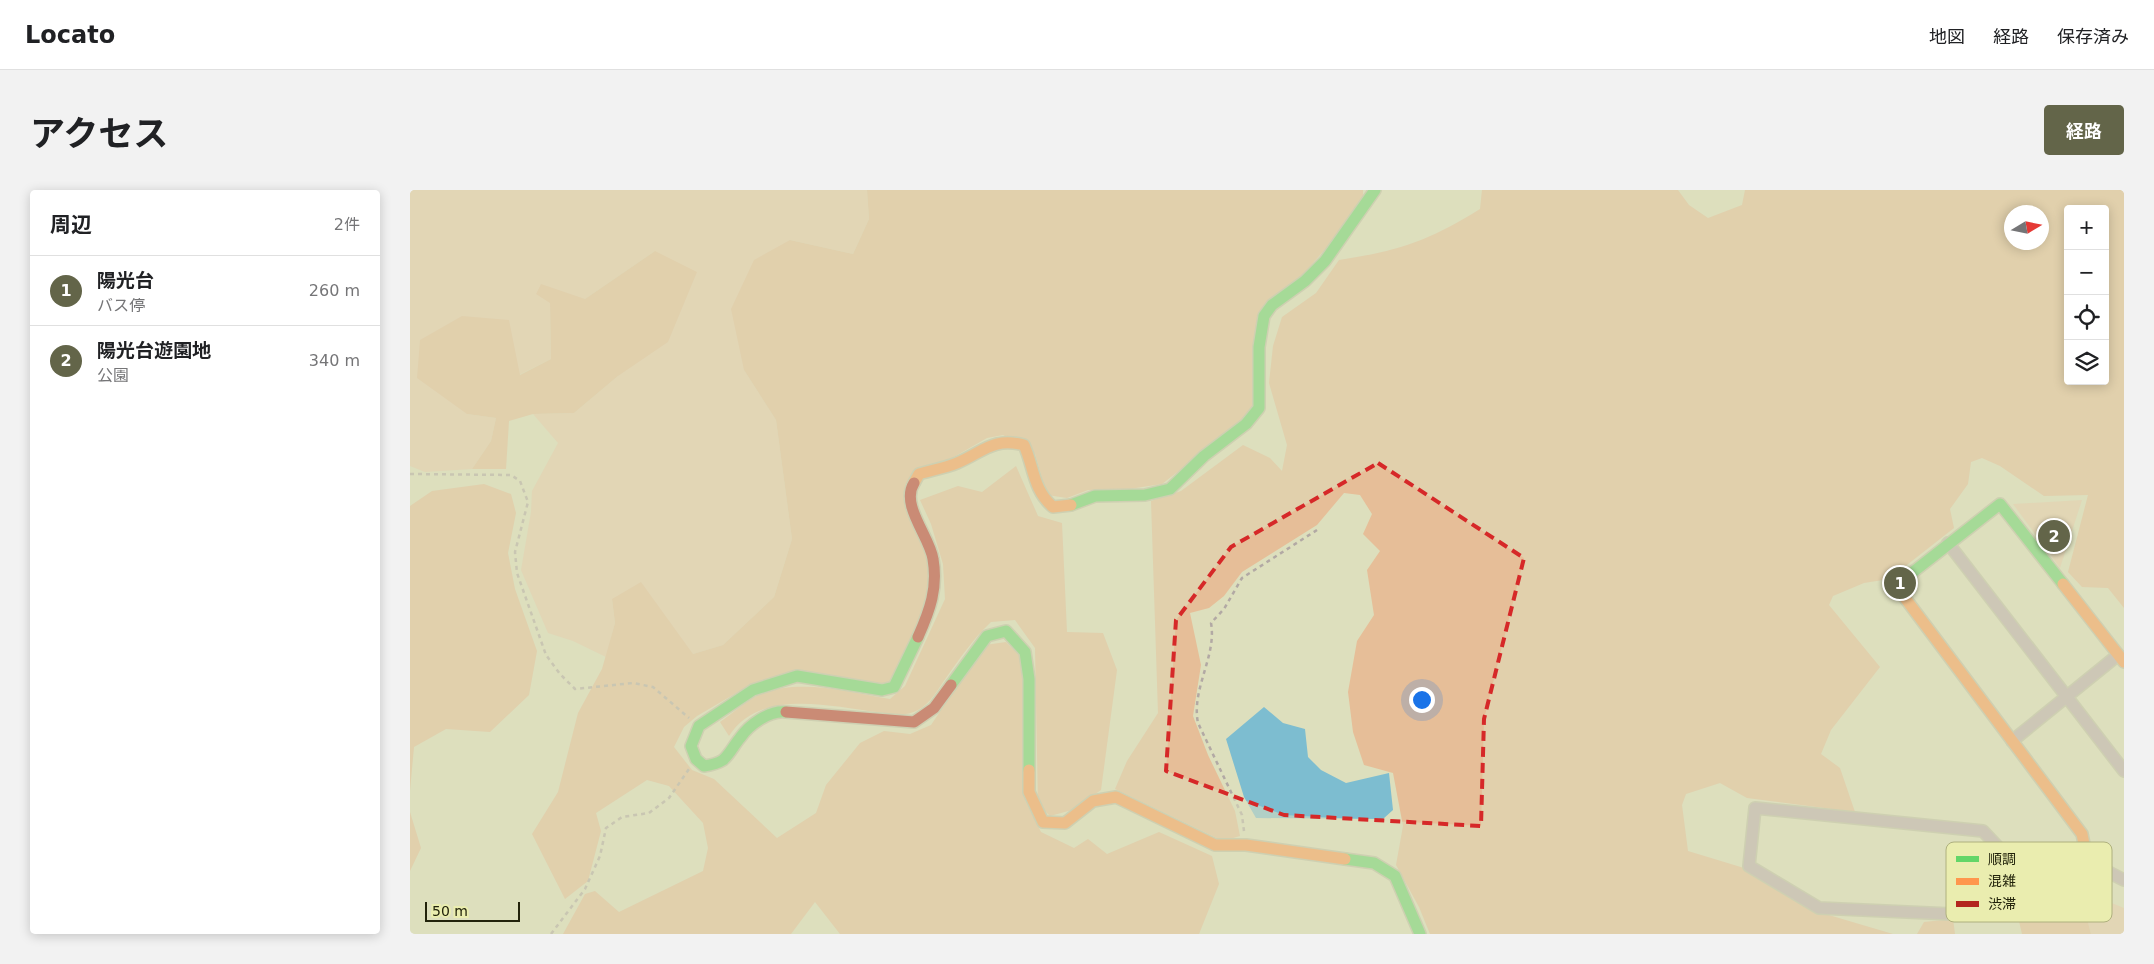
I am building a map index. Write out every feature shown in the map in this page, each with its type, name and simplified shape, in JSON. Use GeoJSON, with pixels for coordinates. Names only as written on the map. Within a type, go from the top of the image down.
{"type":"FeatureCollection","features":[{"type":"Feature","properties":{"kind":"street"},"geometry":{"type":"LineString","coordinates":[[1376,190],[1326,258],[1305,281],[1271,306],[1263,316],[1258,374],[1260,408],[1246,424],[1204,456],[1170,489],[1145,495],[1095,496],[1069,506],[1053,507],[1041,498],[1035,484],[1030,456],[1024,445],[1003,441],[989,444],[958,462],[919,474],[911,486],[912,509],[933,557],[935,584],[932,605],[902,674],[894,687],[882,690],[797,676],[753,690],[699,726],[691,746],[696,759],[704,766],[718,765],[734,750],[745,731],[762,718],[780,711],[914,722],[934,708],[987,636],[1006,632],[1025,652],[1029,679],[1028,792],[1043,822],[1056,826],[1066,824],[1089,803],[1102,798],[1116,797],[1201,840],[1215,845],[1246,845],[1374,863],[1387,869],[1395,876],[1420,934]]}},
{"type":"Feature","properties":{"kind":"street"},"geometry":{"type":"LineString","coordinates":[[2012,741],[2066,697],[2121,658],[2000,504],[1948,543],[1896,586],[2012,741],[2082,834],[2084,842]]}},
{"type":"Feature","properties":{"kind":"street"},"geometry":{"type":"LineString","coordinates":[[1948,543],[2124,771]]}},
{"type":"Feature","properties":{"kind":"street"},"geometry":{"type":"LineString","coordinates":[[1946,914],[1819,908],[1749,866],[1755,808],[1983,831],[1993,842]]}},
{"type":"Feature","properties":{"kind":"street"},"geometry":{"type":"LineString","coordinates":[[2112,874],[2124,880]]}},
{"type":"Feature","properties":{"kind":"path"},"geometry":{"type":"LineString","coordinates":[[410,474],[511,475],[520,481],[528,502],[514,552],[517,573],[546,655],[560,674],[575,689],[633,683],[653,687],[699,726]]}},
{"type":"Feature","properties":{"kind":"path"},"geometry":{"type":"LineString","coordinates":[[1246,845],[1242,815],[1198,723],[1196,710],[1213,636],[1211,623],[1224,609],[1242,578],[1317,530]]}},
{"type":"Feature","properties":{"kind":"path"},"geometry":{"type":"LineString","coordinates":[[550,934],[585,889],[600,856],[601,843],[606,828],[622,817],[649,814],[669,798],[696,759]]}},
{"type":"Feature","properties":{"kind":"highlighted area"},"geometry":{"type":"Polygon","coordinates":[[[1378,463],[1524,558],[1484,719],[1481,826],[1284,815],[1166,771],[1176,620],[1231,547],[1378,463]]]}},
{"type":"Feature","properties":{"kind":"shaded area"},"geometry":{"type":"Polygon","coordinates":[[[410,190],[867,190],[869,219],[853,254],[790,240],[744,370],[776,420],[792,539],[774,597],[723,645],[693,654],[612,599],[615,623],[606,657],[573,641],[548,633],[521,570],[531,512],[532,491],[558,443],[533,414],[574,413],[618,376],[655,251],[585,299],[550,303],[551,359],[519,375],[467,414],[496,418],[491,441],[472,469],[425,472],[410,466],[410,190]]]}},
{"type":"Feature","properties":{"kind":"shaded area"},"geometry":{"type":"Polygon","coordinates":[[[867,190],[1363,190],[1363,197],[1335,238],[1299,279],[1260,314],[1254,401],[1247,418],[1162,484],[1129,489],[1088,490],[1067,498],[1047,495],[1035,454],[1003,435],[987,438],[905,485],[924,542],[929,572],[929,586],[921,620],[890,682],[881,685],[796,670],[750,685],[697,716],[684,727],[674,747],[692,770],[714,779],[777,838],[816,813],[826,785],[860,743],[884,731],[910,734],[931,725],[985,645],[1006,642],[1019,655],[1025,672],[1025,800],[1041,832],[1074,848],[1088,839],[1107,854],[1159,832],[1212,856],[1219,884],[1199,934],[840,934],[815,902],[791,934],[563,934],[585,894],[595,891],[619,912],[703,871],[708,848],[703,823],[669,786],[647,780],[596,813],[601,831],[588,881],[565,899],[532,834],[558,792],[578,713],[602,669],[615,623],[612,599],[641,582],[693,654],[723,645],[774,597],[792,539],[776,420],[744,370],[731,309],[754,260],[790,240],[853,254],[869,219],[867,190]]]}},
{"type":"Feature","properties":{"kind":"shaded area"},"geometry":{"type":"Polygon","coordinates":[[[1482,190],[1678,190],[1689,205],[1708,218],[1742,205],[1745,190],[2124,190],[2124,608],[2108,588],[2082,587],[2068,572],[2088,495],[2044,496],[2000,466],[1982,458],[1971,462],[1968,484],[1950,509],[1954,528],[1889,579],[1864,583],[1833,596],[1829,605],[1880,667],[1831,730],[1821,754],[1840,768],[1855,812],[1747,798],[1720,783],[1686,794],[1682,805],[1688,851],[1744,868],[1822,913],[1893,934],[1430,934],[1419,907],[1396,865],[1403,826],[1393,773],[1364,765],[1353,732],[1348,692],[1357,641],[1374,615],[1367,570],[1380,551],[1363,534],[1372,514],[1360,495],[1344,493],[1317,525],[1242,572],[1224,596],[1209,608],[1190,613],[1201,665],[1193,716],[1208,755],[1235,811],[1240,836],[1223,841],[1115,789],[1127,761],[1158,713],[1151,501],[1181,491],[1243,445],[1270,458],[1282,471],[1287,445],[1269,383],[1273,346],[1282,317],[1316,293],[1339,260],[1379,253],[1412,243],[1429,237],[1480,209],[1482,190]]]}},
{"type":"Feature","properties":{"kind":"shaded area"},"geometry":{"type":"Polygon","coordinates":[[[655,251],[697,272],[668,342],[618,376],[574,413],[533,414],[509,421],[506,469],[472,469],[491,441],[496,418],[467,414],[417,378],[420,340],[462,316],[509,320],[520,375],[551,359],[550,303],[536,294],[541,284],[585,299],[655,251]]]}},
{"type":"Feature","properties":{"kind":"shaded area"},"geometry":{"type":"Polygon","coordinates":[[[1016,466],[1038,516],[1062,523],[1067,632],[1103,633],[1117,670],[1101,790],[1072,810],[1050,816],[1038,804],[1035,648],[1015,620],[991,622],[967,649],[930,700],[913,712],[893,714],[817,704],[777,706],[758,711],[742,721],[729,736],[720,722],[745,703],[761,694],[776,689],[792,687],[825,688],[890,699],[905,686],[945,599],[943,564],[931,524],[920,500],[958,486],[982,492],[1016,466]]]}},
{"type":"Feature","properties":{"kind":"shaded area"},"geometry":{"type":"Polygon","coordinates":[[[484,484],[511,494],[516,513],[508,553],[515,589],[537,651],[529,695],[490,732],[446,729],[414,747],[410,791],[410,506],[432,491],[484,484]]]}},
{"type":"Feature","properties":{"kind":"shaded area"},"geometry":{"type":"Polygon","coordinates":[[[2082,500],[2060,568],[2013,504],[2082,500]]]}},
{"type":"Feature","properties":{"kind":"shaded area"},"geometry":{"type":"Polygon","coordinates":[[[410,812],[421,848],[410,871],[410,812]]]}},
{"type":"Feature","properties":{"kind":"shaded area"},"geometry":{"type":"Polygon","coordinates":[[[2112,903],[2124,908],[2124,934],[2091,934],[2088,922],[2112,922],[2112,903]]]}},
{"type":"Feature","properties":{"kind":"shaded area"},"geometry":{"type":"Polygon","coordinates":[[[1946,920],[1946,922],[1953,922],[1955,934],[1917,934],[1924,922],[1946,920]]]}},
{"type":"Feature","properties":{"kind":"shaded area"},"geometry":{"type":"Polygon","coordinates":[[[2019,922],[2088,922],[2091,934],[2022,934],[2019,922]]]}},
{"type":"Feature","properties":{"kind":"water"},"geometry":{"type":"Polygon","coordinates":[[[1264,707],[1283,723],[1305,729],[1308,757],[1321,770],[1346,783],[1389,773],[1393,810],[1383,819],[1256,818],[1244,797],[1226,739],[1264,707]]]}},
{"type":"Feature","properties":{"kind":"traffic: fast"},"geometry":{"type":"LineString","coordinates":[[1071,505],[1095,496],[1145,495],[1170,489],[1204,456],[1246,424],[1259,408],[1259,347],[1264,316],[1272,305],[1305,281],[1325,261],[1375,190]]}},
{"type":"Feature","properties":{"kind":"traffic: fast"},"geometry":{"type":"LineString","coordinates":[[1899,583],[2000,504],[2063,584]]}},
{"type":"Feature","properties":{"kind":"traffic: fast"},"geometry":{"type":"LineString","coordinates":[[951,685],[987,636],[1006,631],[1025,652],[1029,679],[1029,770]]}},
{"type":"Feature","properties":{"kind":"traffic: fast"},"geometry":{"type":"LineString","coordinates":[[786,712],[773,713],[760,719],[744,733],[723,760],[704,766],[696,759],[691,746],[699,726],[753,690],[797,676],[882,690],[894,687],[918,637]]}},
{"type":"Feature","properties":{"kind":"traffic: fast"},"geometry":{"type":"LineString","coordinates":[[1345,859],[1374,863],[1395,876],[1420,934]]}},
{"type":"Feature","properties":{"kind":"traffic: slow"},"geometry":{"type":"LineString","coordinates":[[914,483],[919,474],[957,463],[996,444],[1013,443],[1024,445],[1038,486],[1046,500],[1053,507],[1071,505]]}},
{"type":"Feature","properties":{"kind":"traffic: slow"},"geometry":{"type":"LineString","coordinates":[[1899,583],[1896,586],[2082,834],[2084,842]]}},
{"type":"Feature","properties":{"kind":"traffic: slow"},"geometry":{"type":"LineString","coordinates":[[2063,584],[2124,662]]}},
{"type":"Feature","properties":{"kind":"traffic: slow"},"geometry":{"type":"LineString","coordinates":[[1029,770],[1029,792],[1043,822],[1065,823],[1093,801],[1116,797],[1215,845],[1246,845],[1345,859]]}},
{"type":"Feature","properties":{"kind":"traffic: jam"},"geometry":{"type":"LineString","coordinates":[[914,483],[911,492],[913,511],[931,550],[934,570],[932,599],[918,637]]}},
{"type":"Feature","properties":{"kind":"traffic: jam"},"geometry":{"type":"LineString","coordinates":[[786,712],[914,722],[934,708],[951,685]]}},
{"type":"Feature","properties":{"kind":"place","name":"陽光台遊園地"},"geometry":{"type":"Point","coordinates":[2054,536]}},
{"type":"Feature","properties":{"kind":"place","name":"陽光台"},"geometry":{"type":"Point","coordinates":[1900,583]}}]}
